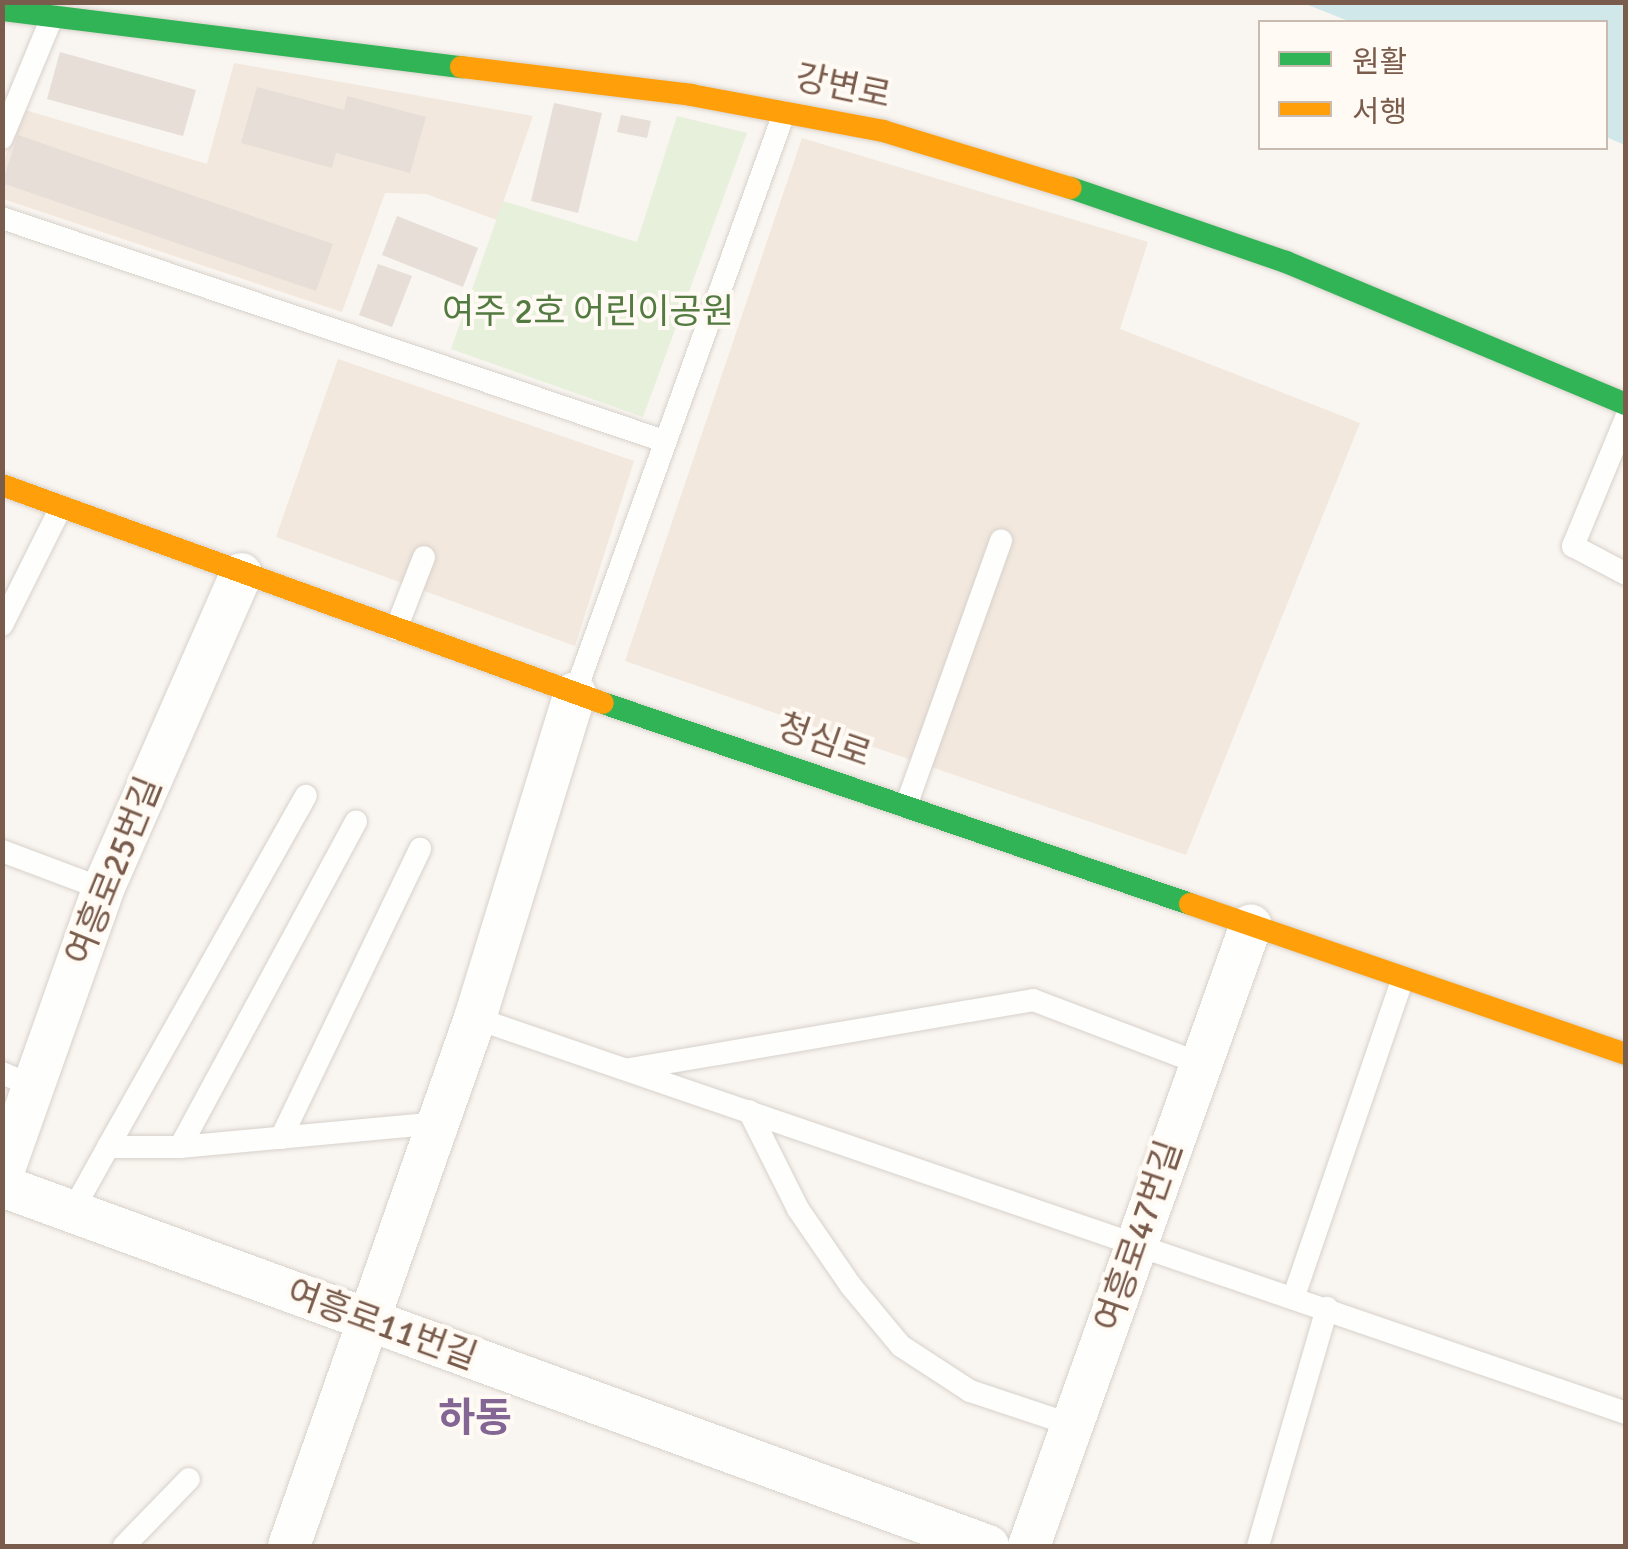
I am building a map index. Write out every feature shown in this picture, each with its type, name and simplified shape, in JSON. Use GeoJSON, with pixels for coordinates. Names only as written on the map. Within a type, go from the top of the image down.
{"type":"FeatureCollection","features":[{"type":"Feature","properties":{"kind":"street","name":"강변로"},"geometry":{"type":"LineString","coordinates":[[2,10],[785,110],[884,130],[998,163],[1286,262],[1626,404]]}},
{"type":"Feature","properties":{"kind":"street","name":"청심로"},"geometry":{"type":"LineString","coordinates":[[2,486],[575,693],[1626,1054]]}},
{"type":"Feature","properties":{"kind":"street","name":"여흥로25번길"},"geometry":{"type":"LineString","coordinates":[[2,1175],[17,1080],[242,574]]}},
{"type":"Feature","properties":{"kind":"street"},"geometry":{"type":"LineString","coordinates":[[289,1546],[475,1018],[575,693]]}},
{"type":"Feature","properties":{"kind":"street","name":"여흥로47번길"},"geometry":{"type":"LineString","coordinates":[[1029,1546],[1251,926]]}},
{"type":"Feature","properties":{"kind":"street","name":"여흥로11번길"},"geometry":{"type":"LineString","coordinates":[[2,1186],[988,1546]]}},
{"type":"Feature","properties":{"kind":"lane"},"geometry":{"type":"LineString","coordinates":[[2,138],[52,17]]}},
{"type":"Feature","properties":{"kind":"lane"},"geometry":{"type":"LineString","coordinates":[[575,693],[785,110]]}},
{"type":"Feature","properties":{"kind":"lane"},"geometry":{"type":"LineString","coordinates":[[2,218],[664,441]]}},
{"type":"Feature","properties":{"kind":"lane"},"geometry":{"type":"LineString","coordinates":[[1626,418],[1572,546],[1626,574]]}},
{"type":"Feature","properties":{"kind":"lane"},"geometry":{"type":"LineString","coordinates":[[2,625],[60,507]]}},
{"type":"Feature","properties":{"kind":"lane"},"geometry":{"type":"LineString","coordinates":[[906,806],[1001,540]]}},
{"type":"Feature","properties":{"kind":"lane"},"geometry":{"type":"LineString","coordinates":[[396,629],[424,558]]}},
{"type":"Feature","properties":{"kind":"lane"},"geometry":{"type":"LineString","coordinates":[[73,1210],[306,796]]}},
{"type":"Feature","properties":{"kind":"lane"},"geometry":{"type":"LineString","coordinates":[[180,1147],[356,821]]}},
{"type":"Feature","properties":{"kind":"lane"},"geometry":{"type":"LineString","coordinates":[[281,1138],[420,849]]}},
{"type":"Feature","properties":{"kind":"lane"},"geometry":{"type":"LineString","coordinates":[[2,851],[103,889]]}},
{"type":"Feature","properties":{"kind":"lane"},"geometry":{"type":"LineString","coordinates":[[1294,1296],[1404,978]]}},
{"type":"Feature","properties":{"kind":"lane"},"geometry":{"type":"LineString","coordinates":[[628,1070],[1032,1000],[1199,1063]]}},
{"type":"Feature","properties":{"kind":"lane"},"geometry":{"type":"LineString","coordinates":[[475,1018],[1137,1242],[1626,1413]]}},
{"type":"Feature","properties":{"kind":"lane"},"geometry":{"type":"LineString","coordinates":[[748,1111],[798,1209],[851,1286],[901,1346],[970,1392],[1072,1425]]}},
{"type":"Feature","properties":{"kind":"lane"},"geometry":{"type":"LineString","coordinates":[[108,1147],[180,1147],[438,1123]]}},
{"type":"Feature","properties":{"kind":"lane"},"geometry":{"type":"LineString","coordinates":[[1258,1546],[1327,1308]]}},
{"type":"Feature","properties":{"kind":"lane"},"geometry":{"type":"LineString","coordinates":[[124,1546],[189,1479]]}},
{"type":"Feature","properties":{"kind":"shaded area"},"geometry":{"type":"Polygon","coordinates":[[[234,63],[533,116],[497,220],[426,194],[385,193],[342,312],[3,199],[3,162],[25,110],[207,164],[234,63]]]}},
{"type":"Feature","properties":{"kind":"shaded area"},"geometry":{"type":"Polygon","coordinates":[[[802,138],[1148,242],[1120,329],[1360,423],[1186,855],[625,661],[802,138]]]}},
{"type":"Feature","properties":{"kind":"shaded area"},"geometry":{"type":"Polygon","coordinates":[[[338,359],[634,461],[575,646],[276,537],[338,359]]]}},
{"type":"Feature","properties":{"kind":"green space","name":"여주 2호 어린이공원"},"geometry":{"type":"Polygon","coordinates":[[[677,116],[747,133],[643,417],[451,349],[503,201],[637,242],[677,116]]]}},
{"type":"Feature","properties":{"kind":"water"},"geometry":{"type":"Polygon","coordinates":[[[1303,3],[1625,3],[1625,145],[1608,138],[1608,20],[1346,20],[1303,3]]]}},
{"type":"Feature","properties":{"kind":"building"},"geometry":{"type":"Polygon","coordinates":[[[60,52],[196,90],[183,136],[47,99],[60,52]]]}},
{"type":"Feature","properties":{"kind":"building"},"geometry":{"type":"Polygon","coordinates":[[[257,87],[344,110],[347,96],[426,117],[410,173],[336,153],[332,168],[241,143],[257,87]]]}},
{"type":"Feature","properties":{"kind":"building"},"geometry":{"type":"Polygon","coordinates":[[[554,103],[602,113],[578,213],[531,201],[554,103]]]}},
{"type":"Feature","properties":{"kind":"building"},"geometry":{"type":"Polygon","coordinates":[[[621,115],[651,121],[647,138],[617,132],[621,115]]]}},
{"type":"Feature","properties":{"kind":"building"},"geometry":{"type":"Polygon","coordinates":[[[18,135],[333,244],[316,291],[2,183],[18,135]]]}},
{"type":"Feature","properties":{"kind":"building"},"geometry":{"type":"Polygon","coordinates":[[[397,216],[478,248],[463,287],[382,255],[397,216]]]}},
{"type":"Feature","properties":{"kind":"building"},"geometry":{"type":"Polygon","coordinates":[[[378,264],[412,276],[392,327],[359,315],[378,264]]]}},
{"type":"Feature","properties":{"kind":"traffic: fast"},"geometry":{"type":"LineString","coordinates":[[2,10],[461,67]]}},
{"type":"Feature","properties":{"kind":"traffic: fast"},"geometry":{"type":"LineString","coordinates":[[1071,188],[1286,262],[1626,404]]}},
{"type":"Feature","properties":{"kind":"traffic: fast"},"geometry":{"type":"LineString","coordinates":[[603,703],[1190,904]]}},
{"type":"Feature","properties":{"kind":"traffic: slow"},"geometry":{"type":"LineString","coordinates":[[461,67],[691,95],[883,131],[1071,188]]}},
{"type":"Feature","properties":{"kind":"traffic: slow"},"geometry":{"type":"LineString","coordinates":[[2,485],[603,703]]}},
{"type":"Feature","properties":{"kind":"traffic: slow"},"geometry":{"type":"LineString","coordinates":[[1190,904],[1626,1054]]}},
{"type":"Feature","properties":{"kind":"district","name":"하동"},"geometry":{"type":"Point","coordinates":[475,1418]}}]}
